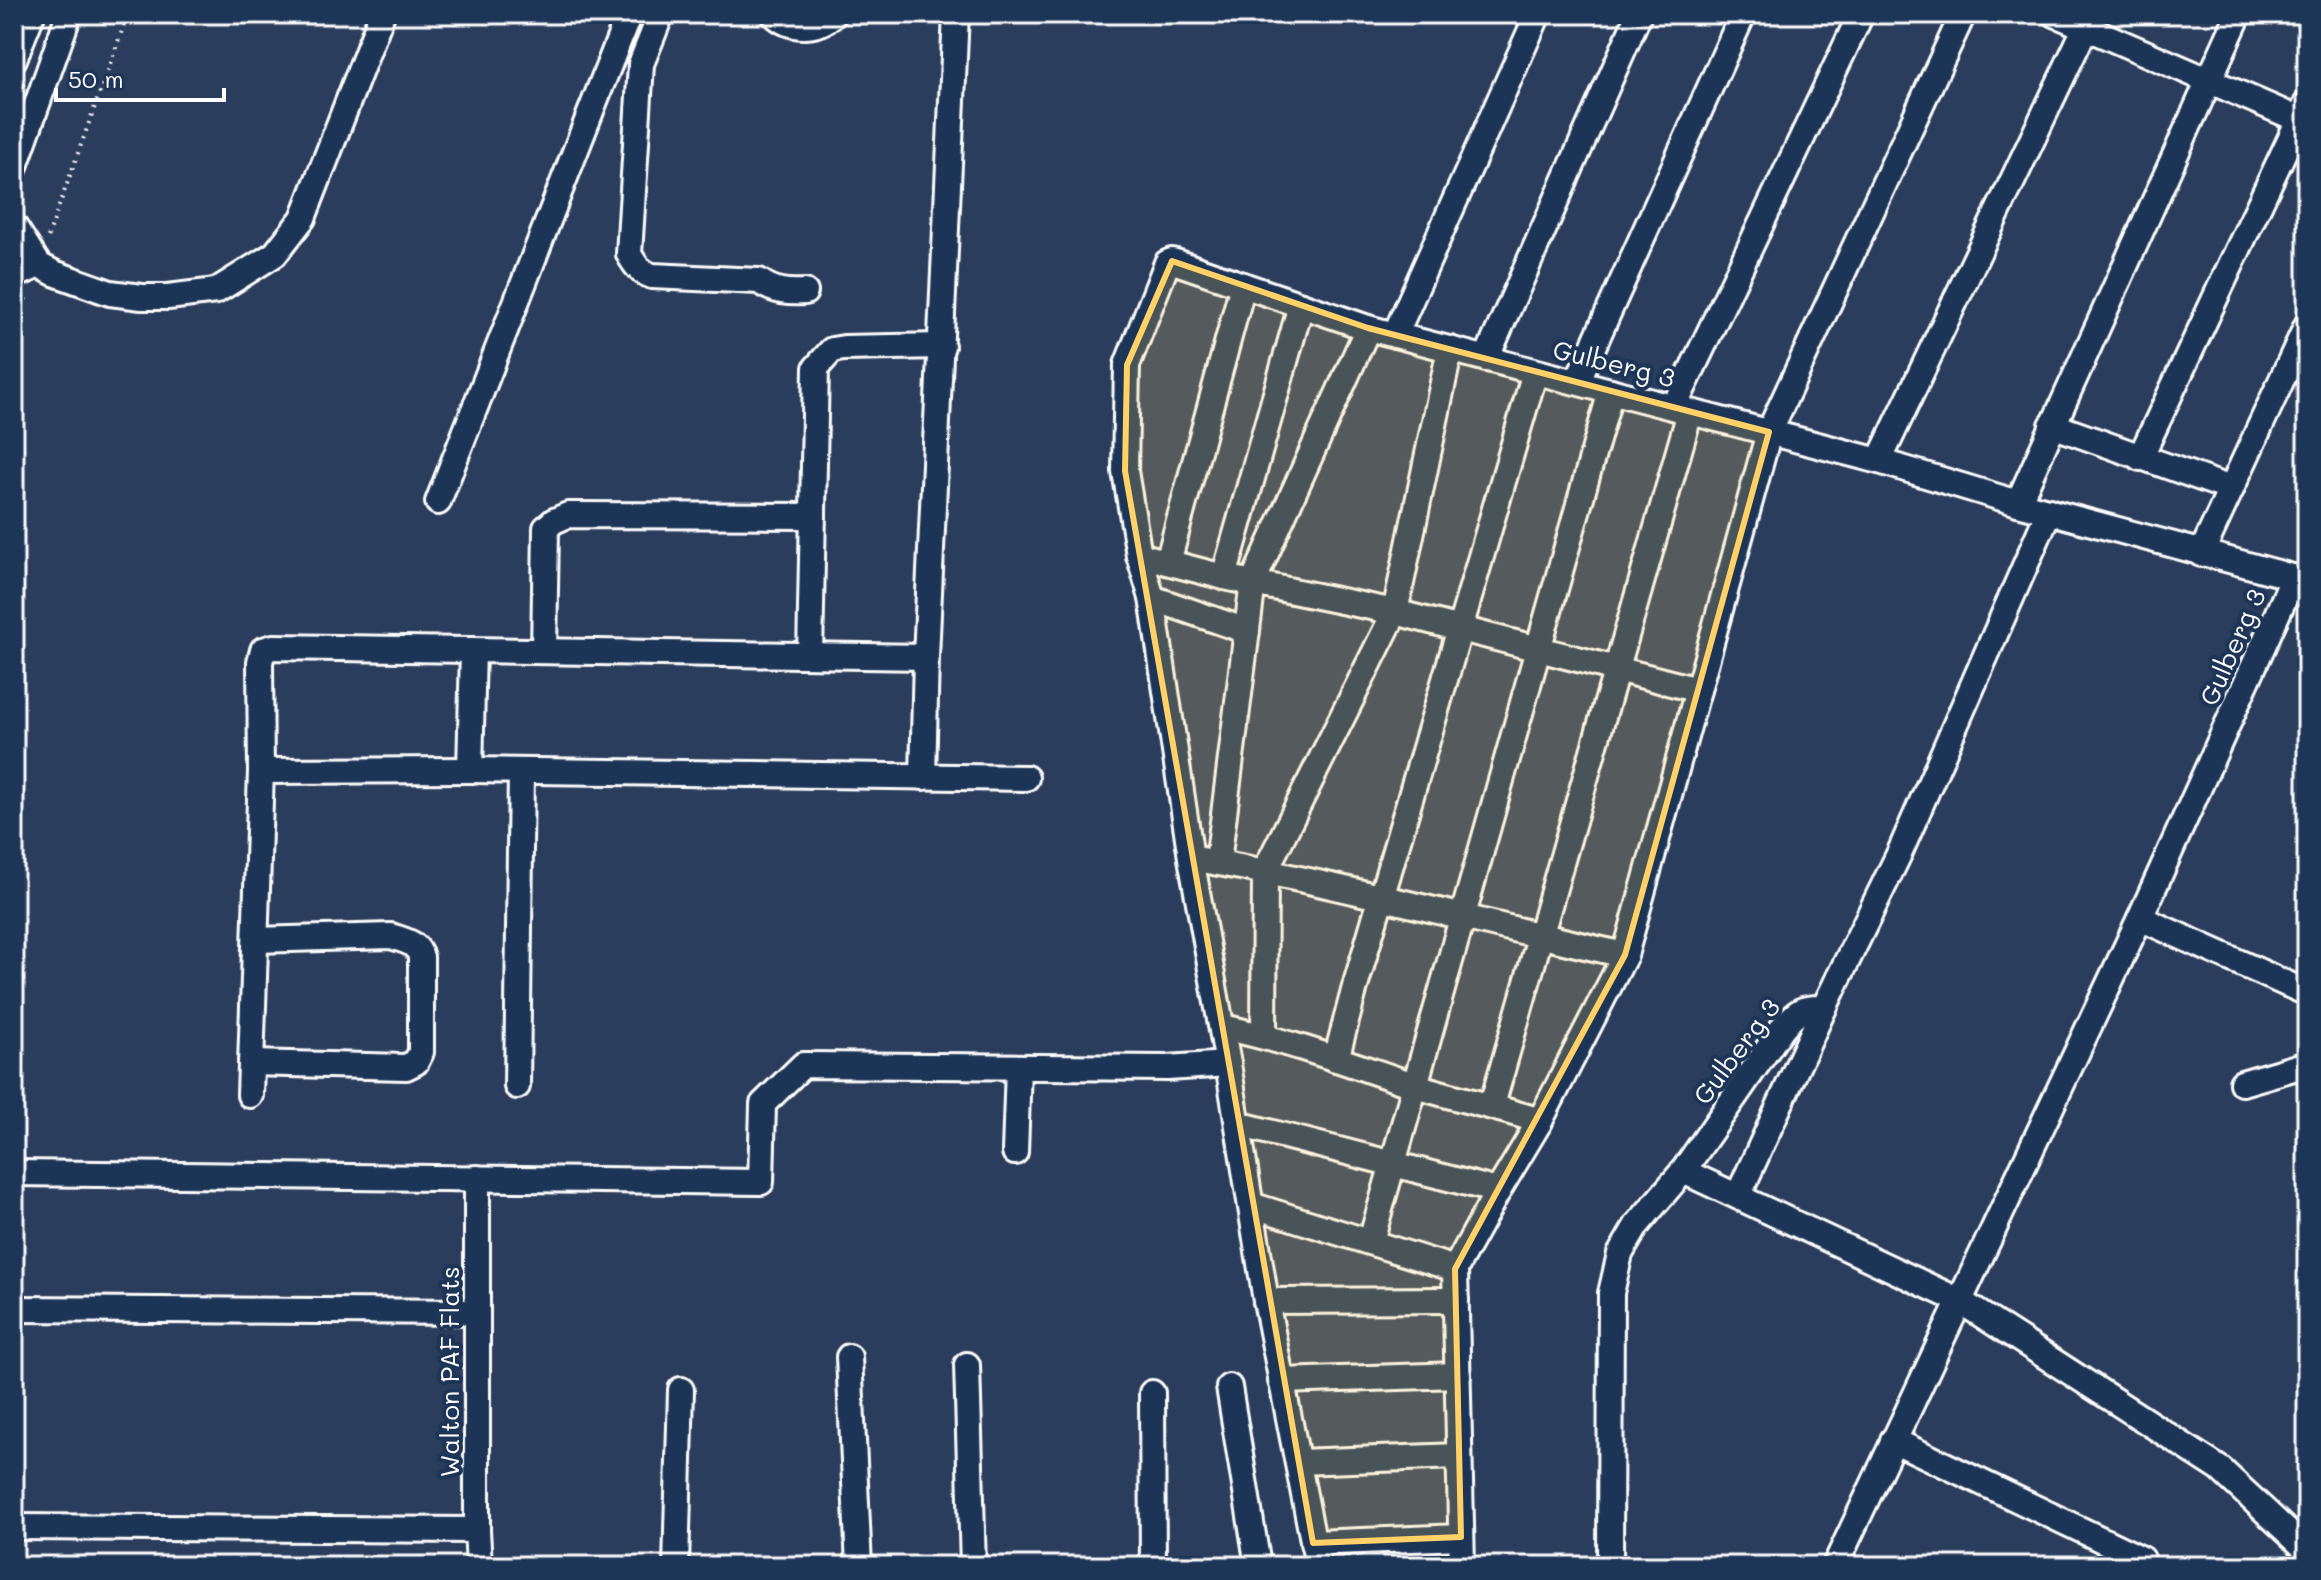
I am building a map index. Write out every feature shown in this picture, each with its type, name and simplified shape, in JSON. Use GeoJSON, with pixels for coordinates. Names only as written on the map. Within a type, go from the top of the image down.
{"type":"FeatureCollection","features":[{"type":"Feature","properties":{"kind":"street"},"geometry":{"type":"LineString","coordinates":[[14,59],[32,14]]}},
{"type":"Feature","properties":{"kind":"street"},"geometry":{"type":"LineString","coordinates":[[14,169],[69,14]]}},
{"type":"Feature","properties":{"kind":"street"},"geometry":{"type":"LineString","coordinates":[[14,226],[39,265],[110,293],[168,297],[216,291],[275,254],[303,218],[382,14]]}},
{"type":"Feature","properties":{"kind":"street"},"geometry":{"type":"LineString","coordinates":[[438,502],[629,14]]}},
{"type":"Feature","properties":{"kind":"street"},"geometry":{"type":"LineString","coordinates":[[661,14],[641,64],[629,254],[635,265],[652,276],[759,281],[770,289],[788,293],[805,292]]}},
{"type":"Feature","properties":{"kind":"street"},"geometry":{"type":"LineString","coordinates":[[774,14],[795,26],[812,26],[834,14]]}},
{"type":"Feature","properties":{"kind":"street"},"geometry":{"type":"LineString","coordinates":[[923,777],[956,14]]}},
{"type":"Feature","properties":{"kind":"street"},"geometry":{"type":"LineString","coordinates":[[1395,335],[1538,14]]}},
{"type":"Feature","properties":{"kind":"street"},"geometry":{"type":"LineString","coordinates":[[1486,359],[1639,14]]}},
{"type":"Feature","properties":{"kind":"street"},"geometry":{"type":"LineString","coordinates":[[1577,382],[1743,14]]}},
{"type":"Feature","properties":{"kind":"street"},"geometry":{"type":"LineString","coordinates":[[1492,1105],[1617,669],[1682,410],[1861,14]]}},
{"type":"Feature","properties":{"kind":"street"},"geometry":{"type":"LineString","coordinates":[[1462,1566],[1455,1269],[1540,1121],[1625,955],[1769,432],[1963,14]]}},
{"type":"Feature","properties":{"kind":"street"},"geometry":{"type":"LineString","coordinates":[[2055,14],[2089,21],[2208,81],[2304,116],[2140,458]]}},
{"type":"Feature","properties":{"kind":"street"},"geometry":{"type":"LineString","coordinates":[[2018,503],[2239,14]]}},
{"type":"Feature","properties":{"kind":"street"},"geometry":{"type":"LineString","coordinates":[[1879,461],[2089,21]]}},
{"type":"Feature","properties":{"kind":"street","name":"Gulberg 3"},"geometry":{"type":"LineString","coordinates":[[1139,555],[1125,471],[1127,365],[1167,263],[1172,261],[1368,328],[1879,461],[2018,503],[2300,579],[1835,1566]]}},
{"type":"Feature","properties":{"kind":"street"},"geometry":{"type":"LineString","coordinates":[[14,276],[39,265]]}},
{"type":"Feature","properties":{"kind":"street"},"geometry":{"type":"LineString","coordinates":[[1168,562],[1243,285]]}},
{"type":"Feature","properties":{"kind":"street"},"geometry":{"type":"LineString","coordinates":[[1224,577],[1301,305]]}},
{"type":"Feature","properties":{"kind":"street"},"geometry":{"type":"LineString","coordinates":[[2201,554],[2307,325]]}},
{"type":"Feature","properties":{"kind":"street"},"geometry":{"type":"LineString","coordinates":[[1218,862],[1253,582],[1368,328]]}},
{"type":"Feature","properties":{"kind":"street"},"geometry":{"type":"LineString","coordinates":[[810,655],[816,368],[832,350],[942,346]]}},
{"type":"Feature","properties":{"kind":"street"},"geometry":{"type":"LineString","coordinates":[[1264,1035],[1265,871],[1395,612],[1450,349]]}},
{"type":"Feature","properties":{"kind":"street"},"geometry":{"type":"LineString","coordinates":[[1336,1059],[1535,372]]}},
{"type":"Feature","properties":{"kind":"street"},"geometry":{"type":"LineString","coordinates":[[1371,1241],[1611,391]]}},
{"type":"Feature","properties":{"kind":"street"},"geometry":{"type":"LineString","coordinates":[[2052,425],[2231,489]]}},
{"type":"Feature","properties":{"kind":"street","name":"Gulberg 3"},"geometry":{"type":"LineString","coordinates":[[1610,1566],[1611,1293],[1620,1254],[1637,1225],[1683,1171],[1783,1027],[1794,1014],[1806,1007],[1824,1008],[1900,852],[2049,511]]}},
{"type":"Feature","properties":{"kind":"street"},"geometry":{"type":"LineString","coordinates":[[544,651],[546,528],[554,521],[568,515],[813,516]]}},
{"type":"Feature","properties":{"kind":"street"},"geometry":{"type":"LineString","coordinates":[[1139,555],[1224,577],[1395,612],[1698,690]]}},
{"type":"Feature","properties":{"kind":"street"},"geometry":{"type":"LineString","coordinates":[[1139,555],[1152,598],[1191,858],[1266,1301],[1316,1554],[1461,1537]]}},
{"type":"Feature","properties":{"kind":"street"},"geometry":{"type":"LineString","coordinates":[[1152,598],[1247,631]]}},
{"type":"Feature","properties":{"kind":"street"},"geometry":{"type":"LineString","coordinates":[[250,1095],[261,771],[260,662],[263,650],[273,647],[926,657]]}},
{"type":"Feature","properties":{"kind":"street"},"geometry":{"type":"LineString","coordinates":[[470,770],[473,650]]}},
{"type":"Feature","properties":{"kind":"street"},"geometry":{"type":"LineString","coordinates":[[261,771],[470,770],[1026,778]]}},
{"type":"Feature","properties":{"kind":"street"},"geometry":{"type":"LineString","coordinates":[[517,1086],[521,771]]}},
{"type":"Feature","properties":{"kind":"street"},"geometry":{"type":"LineString","coordinates":[[1191,858],[1265,871],[1463,915],[1625,955]]}},
{"type":"Feature","properties":{"kind":"street"},"geometry":{"type":"LineString","coordinates":[[2140,918],[2307,993]]}},
{"type":"Feature","properties":{"kind":"street"},"geometry":{"type":"LineString","coordinates":[[251,1063],[406,1067],[416,1062],[421,1052],[421,957],[418,948],[391,936],[256,940]]}},
{"type":"Feature","properties":{"kind":"street"},"geometry":{"type":"LineString","coordinates":[[1738,1196],[1824,1008]]}},
{"type":"Feature","properties":{"kind":"street"},"geometry":{"type":"LineString","coordinates":[[1222,1027],[1264,1035],[1415,1085],[1540,1121]]}},
{"type":"Feature","properties":{"kind":"street"},"geometry":{"type":"LineString","coordinates":[[14,1173],[761,1182],[763,1104],[803,1065],[1167,1068],[1228,1064]]}},
{"type":"Feature","properties":{"kind":"street"},"geometry":{"type":"LineString","coordinates":[[2242,1083],[2307,1064]]}},
{"type":"Feature","properties":{"kind":"street"},"geometry":{"type":"LineString","coordinates":[[1015,1152],[1018,1067]]}},
{"type":"Feature","properties":{"kind":"street"},"geometry":{"type":"LineString","coordinates":[[1238,1124],[1498,1191]]}},
{"type":"Feature","properties":{"kind":"street"},"geometry":{"type":"LineString","coordinates":[[1683,1171],[1960,1301],[2220,1469],[2307,1550]]}},
{"type":"Feature","properties":{"kind":"street","name":"Walton PAF Flats"},"geometry":{"type":"LineString","coordinates":[[477,1178],[479,1566]]}},
{"type":"Feature","properties":{"kind":"street"},"geometry":{"type":"LineString","coordinates":[[1251,1205],[1455,1269]]}},
{"type":"Feature","properties":{"kind":"street"},"geometry":{"type":"LineString","coordinates":[[1266,1301],[1456,1300]]}},
{"type":"Feature","properties":{"kind":"street"},"geometry":{"type":"LineString","coordinates":[[14,1309],[477,1312]]}},
{"type":"Feature","properties":{"kind":"street"},"geometry":{"type":"LineString","coordinates":[[849,1357],[859,1566]]}},
{"type":"Feature","properties":{"kind":"street"},"geometry":{"type":"LineString","coordinates":[[967,1365],[973,1566]]}},
{"type":"Feature","properties":{"kind":"street"},"geometry":{"type":"LineString","coordinates":[[1281,1381],[1458,1375]]}},
{"type":"Feature","properties":{"kind":"street"},"geometry":{"type":"LineString","coordinates":[[1229,1387],[1258,1566]]}},
{"type":"Feature","properties":{"kind":"street"},"geometry":{"type":"LineString","coordinates":[[676,1566],[681,1390]]}},
{"type":"Feature","properties":{"kind":"street"},"geometry":{"type":"LineString","coordinates":[[1152,1393],[1153,1566]]}},
{"type":"Feature","properties":{"kind":"street"},"geometry":{"type":"LineString","coordinates":[[1893,1440],[2140,1562],[2154,1537]]}},
{"type":"Feature","properties":{"kind":"street"},"geometry":{"type":"LineString","coordinates":[[1298,1462],[1459,1456]]}},
{"type":"Feature","properties":{"kind":"street"},"geometry":{"type":"LineString","coordinates":[[14,1527],[477,1530]]}},
{"type":"Feature","properties":{"kind":"path"},"geometry":{"type":"LineString","coordinates":[[14,330],[128,14]]}},
{"type":"Feature","properties":{"kind":"highlighted area"},"geometry":{"type":"Polygon","coordinates":[[[1172,261],[1368,328],[1769,432],[1625,955],[1455,1269],[1461,1537],[1313,1543],[1125,471],[1127,365],[1172,261]]]}}]}
